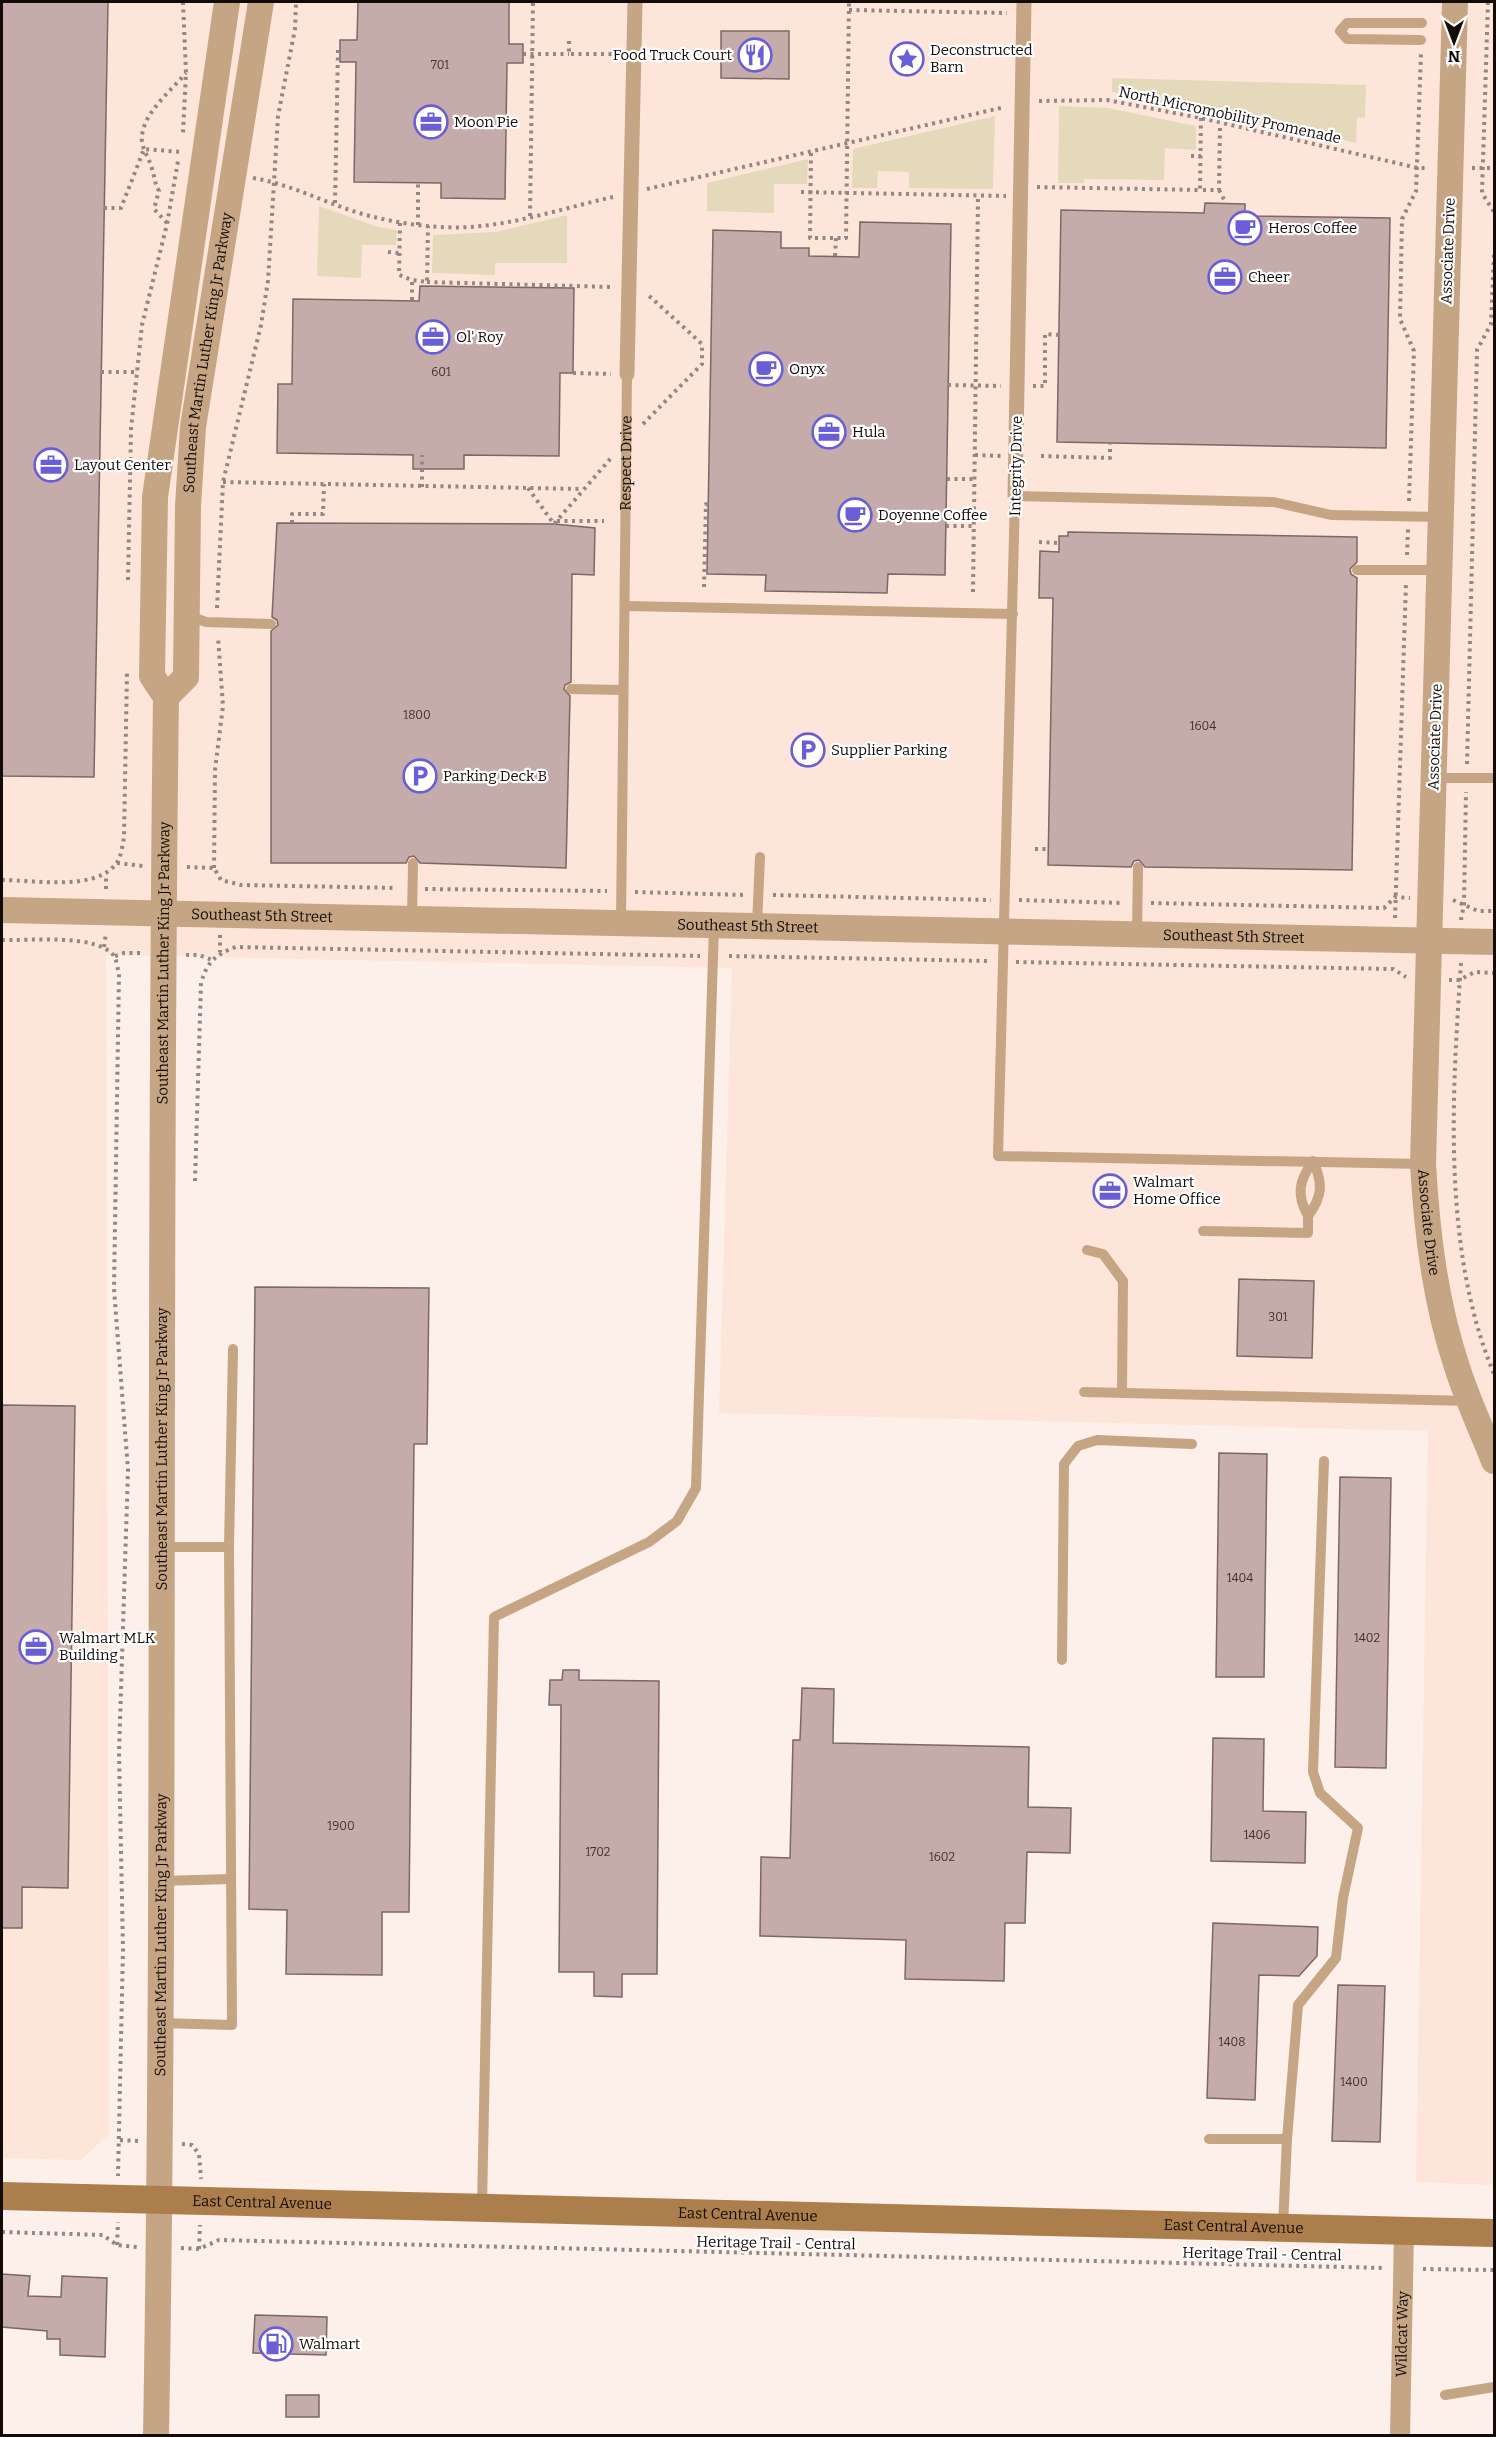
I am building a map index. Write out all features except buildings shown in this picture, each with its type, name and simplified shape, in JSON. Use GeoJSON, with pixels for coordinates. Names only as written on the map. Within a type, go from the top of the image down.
{"type":"FeatureCollection","features":[{"type":"Feature","properties":{"kind":"main road","name":"East Central Avenue"},"geometry":{"type":"LineString","coordinates":[[2,2196],[1494,2233]]}},
{"type":"Feature","properties":{"kind":"street","name":"Southeast Martin Luther King Jr Parkway"},"geometry":{"type":"LineString","coordinates":[[156,2436],[160,2200],[162,913],[166,697],[152,676],[154,497],[227,2]]}},
{"type":"Feature","properties":{"kind":"street","name":"Southeast Martin Luther King Jr Parkway"},"geometry":{"type":"LineString","coordinates":[[166,697],[186,677],[188,506],[193,427],[261,2]]}},
{"type":"Feature","properties":{"kind":"street","name":"Respect Drive"},"geometry":{"type":"LineString","coordinates":[[627,374],[623,282],[634,54],[634,2]]}},
{"type":"Feature","properties":{"kind":"street","name":"Associate Drive"},"geometry":{"type":"LineString","coordinates":[[1455,2],[1424,1164],[1426,1227],[1433,1273],[1457,1367],[1494,1458]]}},
{"type":"Feature","properties":{"kind":"street","name":"Integrity Drive"},"geometry":{"type":"LineString","coordinates":[[1015,496],[1023,8]]}},
{"type":"Feature","properties":{"kind":"street","name":"Southeast 5th Street"},"geometry":{"type":"LineString","coordinates":[[2,910],[1494,942]]}},
{"type":"Feature","properties":{"kind":"street","name":"Wildcat Way"},"geometry":{"type":"LineString","coordinates":[[1400,2436],[1404,2232]]}},
{"type":"Feature","properties":{"kind":"lane"},"geometry":{"type":"LineString","coordinates":[[1421,40],[1347,39],[1340,31],[1347,22],[1422,23]]}},
{"type":"Feature","properties":{"kind":"lane","name":"Respect Drive"},"geometry":{"type":"LineString","coordinates":[[621,922],[627,374]]}},
{"type":"Feature","properties":{"kind":"lane"},"geometry":{"type":"LineString","coordinates":[[1015,496],[1274,502],[1331,515],[1440,517]]}},
{"type":"Feature","properties":{"kind":"lane","name":"Integrity Drive"},"geometry":{"type":"LineString","coordinates":[[1015,496],[1006,931],[998,1156],[1313,1161]]}},
{"type":"Feature","properties":{"kind":"lane"},"geometry":{"type":"LineString","coordinates":[[1357,570],[1439,570]]}},
{"type":"Feature","properties":{"kind":"lane"},"geometry":{"type":"LineString","coordinates":[[625,606],[1013,614]]}},
{"type":"Feature","properties":{"kind":"lane"},"geometry":{"type":"LineString","coordinates":[[186,614],[206,622],[271,624]]}},
{"type":"Feature","properties":{"kind":"lane"},"geometry":{"type":"LineString","coordinates":[[571,689],[623,690]]}},
{"type":"Feature","properties":{"kind":"lane"},"geometry":{"type":"LineString","coordinates":[[1434,778],[1467,780],[1494,778]]}},
{"type":"Feature","properties":{"kind":"lane"},"geometry":{"type":"LineString","coordinates":[[757,925],[760,857]]}},
{"type":"Feature","properties":{"kind":"lane"},"geometry":{"type":"LineString","coordinates":[[412,918],[413,863]]}},
{"type":"Feature","properties":{"kind":"lane"},"geometry":{"type":"LineString","coordinates":[[1137,933],[1138,867]]}},
{"type":"Feature","properties":{"kind":"lane"},"geometry":{"type":"LineString","coordinates":[[482,2209],[494,1617],[649,1542],[677,1521],[696,1488],[714,924]]}},
{"type":"Feature","properties":{"kind":"lane"},"geometry":{"type":"LineString","coordinates":[[1313,1161],[1424,1164]]}},
{"type":"Feature","properties":{"kind":"lane"},"geometry":{"type":"LineString","coordinates":[[1203,1231],[1308,1233],[1308,1216],[1301,1203],[1301,1178],[1313,1161]]}},
{"type":"Feature","properties":{"kind":"lane"},"geometry":{"type":"LineString","coordinates":[[1308,1216],[1318,1203],[1321,1180],[1313,1161]]}},
{"type":"Feature","properties":{"kind":"lane"},"geometry":{"type":"LineString","coordinates":[[1087,1250],[1103,1254],[1123,1281],[1122,1393]]}},
{"type":"Feature","properties":{"kind":"lane"},"geometry":{"type":"LineString","coordinates":[[160,2023],[232,2025],[229,1547],[233,1349]]}},
{"type":"Feature","properties":{"kind":"lane"},"geometry":{"type":"LineString","coordinates":[[1084,1392],[1469,1401]]}},
{"type":"Feature","properties":{"kind":"lane"},"geometry":{"type":"LineString","coordinates":[[1062,1660],[1064,1464],[1078,1446],[1097,1440],[1192,1444]]}},
{"type":"Feature","properties":{"kind":"lane"},"geometry":{"type":"LineString","coordinates":[[1283,2229],[1287,2139],[1298,2005],[1336,1958],[1343,1898],[1358,1828],[1320,1793],[1313,1772],[1324,1461]]}},
{"type":"Feature","properties":{"kind":"lane"},"geometry":{"type":"LineString","coordinates":[[161,1547],[229,1547]]}},
{"type":"Feature","properties":{"kind":"lane"},"geometry":{"type":"LineString","coordinates":[[160,1881],[231,1879]]}},
{"type":"Feature","properties":{"kind":"lane"},"geometry":{"type":"LineString","coordinates":[[1209,2139],[1287,2139]]}},
{"type":"Feature","properties":{"kind":"lane"},"geometry":{"type":"LineString","coordinates":[[1445,2396],[1494,2387]]}},
{"type":"Feature","properties":{"kind":"path"},"geometry":{"type":"LineString","coordinates":[[217,613],[219,525],[223,482],[261,325],[268,281],[278,116],[295,29],[296,2]]}},
{"type":"Feature","properties":{"kind":"path"},"geometry":{"type":"LineString","coordinates":[[530,216],[534,2]]}},
{"type":"Feature","properties":{"kind":"path"},"geometry":{"type":"LineString","coordinates":[[811,153],[810,238],[846,238],[849,2]]}},
{"type":"Feature","properties":{"kind":"path"},"geometry":{"type":"LineString","coordinates":[[1488,2],[1482,192],[1494,212]]}},
{"type":"Feature","properties":{"kind":"path"},"geometry":{"type":"LineString","coordinates":[[849,10],[1023,8]]}},
{"type":"Feature","properties":{"kind":"path"},"geometry":{"type":"LineString","coordinates":[[1409,498],[1414,351],[1400,319],[1402,219],[1416,191],[1421,40]]}},
{"type":"Feature","properties":{"kind":"path"},"geometry":{"type":"LineString","coordinates":[[569,41],[569,54]]}},
{"type":"Feature","properties":{"kind":"path"},"geometry":{"type":"LineString","coordinates":[[335,203],[338,50],[340,50]]}},
{"type":"Feature","properties":{"kind":"path"},"geometry":{"type":"LineString","coordinates":[[523,54],[634,54]]}},
{"type":"Feature","properties":{"kind":"path"},"geometry":{"type":"LineString","coordinates":[[167,224],[154,209],[159,191],[153,181],[153,170],[144,149],[142,131],[144,124],[186,73]]}},
{"type":"Feature","properties":{"kind":"path","name":"North Micromobility Promenade"},"geometry":{"type":"LineString","coordinates":[[1021,103],[1052,99],[1107,100],[1201,118],[1418,168],[1433,168]]}},
{"type":"Feature","properties":{"kind":"path"},"geometry":{"type":"LineString","coordinates":[[1200,190],[1201,118]]}},
{"type":"Feature","properties":{"kind":"path"},"geometry":{"type":"LineString","coordinates":[[1220,124],[1219,190],[1226,203]]}},
{"type":"Feature","properties":{"kind":"path"},"geometry":{"type":"LineString","coordinates":[[144,149],[190,153]]}},
{"type":"Feature","properties":{"kind":"path"},"geometry":{"type":"LineString","coordinates":[[104,208],[121,208],[144,149]]}},
{"type":"Feature","properties":{"kind":"path"},"geometry":{"type":"LineString","coordinates":[[1191,156],[1201,156]]}},
{"type":"Feature","properties":{"kind":"path"},"geometry":{"type":"LineString","coordinates":[[1471,168],[1494,168]]}},
{"type":"Feature","properties":{"kind":"path"},"geometry":{"type":"LineString","coordinates":[[418,183],[418,225]]}},
{"type":"Feature","properties":{"kind":"path"},"geometry":{"type":"LineString","coordinates":[[801,192],[978,196],[1021,191],[1219,190]]}},
{"type":"Feature","properties":{"kind":"path"},"geometry":{"type":"LineString","coordinates":[[972,592],[978,196]]}},
{"type":"Feature","properties":{"kind":"path"},"geometry":{"type":"LineString","coordinates":[[400,223],[399,275],[427,282],[623,282],[702,344],[702,364],[625,442],[554,524],[528,488]]}},
{"type":"Feature","properties":{"kind":"path"},"geometry":{"type":"LineString","coordinates":[[427,282],[428,226]]}},
{"type":"Feature","properties":{"kind":"path"},"geometry":{"type":"LineString","coordinates":[[835,256],[836,238]]}},
{"type":"Feature","properties":{"kind":"path"},"geometry":{"type":"LineString","coordinates":[[388,252],[399,253]]}},
{"type":"Feature","properties":{"kind":"path"},"geometry":{"type":"LineString","coordinates":[[1461,918],[1464,904],[1477,350],[1491,324],[1494,252]]}},
{"type":"Feature","properties":{"kind":"path"},"geometry":{"type":"LineString","coordinates":[[412,280],[412,300]]}},
{"type":"Feature","properties":{"kind":"path"},"geometry":{"type":"LineString","coordinates":[[101,372],[136,372]]}},
{"type":"Feature","properties":{"kind":"path"},"geometry":{"type":"LineString","coordinates":[[573,373],[627,374]]}},
{"type":"Feature","properties":{"kind":"path"},"geometry":{"type":"LineString","coordinates":[[1410,433],[1417,433]]}},
{"type":"Feature","properties":{"kind":"path"},"geometry":{"type":"LineString","coordinates":[[1468,434],[1476,434]]}},
{"type":"Feature","properties":{"kind":"path"},"geometry":{"type":"LineString","coordinates":[[1041,456],[1110,458],[1110,443]]}},
{"type":"Feature","properties":{"kind":"path"},"geometry":{"type":"LineString","coordinates":[[422,455],[422,487]]}},
{"type":"Feature","properties":{"kind":"path"},"geometry":{"type":"LineString","coordinates":[[975,455],[1016,456]]}},
{"type":"Feature","properties":{"kind":"path"},"geometry":{"type":"LineString","coordinates":[[947,479],[974,479]]}},
{"type":"Feature","properties":{"kind":"path"},"geometry":{"type":"LineString","coordinates":[[223,482],[583,489]]}},
{"type":"Feature","properties":{"kind":"path"},"geometry":{"type":"LineString","coordinates":[[292,523],[292,514],[323,514],[324,484]]}},
{"type":"Feature","properties":{"kind":"path"},"geometry":{"type":"LineString","coordinates":[[704,587],[706,504],[708,505]]}},
{"type":"Feature","properties":{"kind":"path"},"geometry":{"type":"LineString","coordinates":[[557,520],[604,521]]}},
{"type":"Feature","properties":{"kind":"path"},"geometry":{"type":"LineString","coordinates":[[946,526],[973,526]]}},
{"type":"Feature","properties":{"kind":"path"},"geometry":{"type":"LineString","coordinates":[[1407,557],[1408,535]]}},
{"type":"Feature","properties":{"kind":"path"},"geometry":{"type":"LineString","coordinates":[[1039,542],[1059,543]]}},
{"type":"Feature","properties":{"kind":"path"},"geometry":{"type":"LineString","coordinates":[[1395,915],[1398,884],[1406,584]]}},
{"type":"Feature","properties":{"kind":"path"},"geometry":{"type":"LineString","coordinates":[[218,632],[223,706],[215,770],[213,868],[221,880],[220,889]]}},
{"type":"Feature","properties":{"kind":"path"},"geometry":{"type":"LineString","coordinates":[[1035,849],[1049,849]]}},
{"type":"Feature","properties":{"kind":"path"},"geometry":{"type":"LineString","coordinates":[[2,880],[88,882],[106,874],[117,863],[126,865]]}},
{"type":"Feature","properties":{"kind":"path"},"geometry":{"type":"LineString","coordinates":[[196,867],[213,868]]}},
{"type":"Feature","properties":{"kind":"path"},"geometry":{"type":"LineString","coordinates":[[106,874],[106,884]]}},
{"type":"Feature","properties":{"kind":"path"},"geometry":{"type":"LineString","coordinates":[[221,880],[241,885],[394,888]]}},
{"type":"Feature","properties":{"kind":"path"},"geometry":{"type":"LineString","coordinates":[[431,889],[604,891]]}},
{"type":"Feature","properties":{"kind":"path"},"geometry":{"type":"LineString","coordinates":[[637,892],[743,894]]}},
{"type":"Feature","properties":{"kind":"path"},"geometry":{"type":"LineString","coordinates":[[772,895],[991,900]]}},
{"type":"Feature","properties":{"kind":"path"},"geometry":{"type":"LineString","coordinates":[[1395,897],[1406,898]]}},
{"type":"Feature","properties":{"kind":"path"},"geometry":{"type":"LineString","coordinates":[[1023,900],[1384,908],[1395,897]]}},
{"type":"Feature","properties":{"kind":"path"},"geometry":{"type":"LineString","coordinates":[[1448,899],[1478,911],[1494,911]]}},
{"type":"Feature","properties":{"kind":"path"},"geometry":{"type":"LineString","coordinates":[[975,900],[975,909]]}},
{"type":"Feature","properties":{"kind":"path"},"geometry":{"type":"LineString","coordinates":[[1037,900],[1039,910]]}},
{"type":"Feature","properties":{"kind":"path"},"geometry":{"type":"LineString","coordinates":[[104,947],[106,935]]}},
{"type":"Feature","properties":{"kind":"path"},"geometry":{"type":"LineString","coordinates":[[220,937],[220,952]]}},
{"type":"Feature","properties":{"kind":"path"},"geometry":{"type":"LineString","coordinates":[[2,940],[88,941],[104,947],[115,957],[118,973],[114,1289],[128,1470],[119,1753],[123,1924],[118,2155]]}},
{"type":"Feature","properties":{"kind":"path"},"geometry":{"type":"LineString","coordinates":[[195,1182],[201,983],[212,960],[220,952],[236,947],[989,961]]}},
{"type":"Feature","properties":{"kind":"path"},"geometry":{"type":"LineString","coordinates":[[115,957],[124,953]]}},
{"type":"Feature","properties":{"kind":"path"},"geometry":{"type":"LineString","coordinates":[[199,955],[212,960]]}},
{"type":"Feature","properties":{"kind":"path"},"geometry":{"type":"LineString","coordinates":[[1023,962],[1393,969],[1408,978]]}},
{"type":"Feature","properties":{"kind":"path"},"geometry":{"type":"LineString","coordinates":[[1461,963],[1454,1102],[1455,1182],[1460,1234],[1470,1292],[1494,1374]]}},
{"type":"Feature","properties":{"kind":"path"},"geometry":{"type":"LineString","coordinates":[[1447,980],[1460,980],[1475,972],[1494,973]]}},
{"type":"Feature","properties":{"kind":"path"},"geometry":{"type":"LineString","coordinates":[[120,2140],[131,2140]]}},
{"type":"Feature","properties":{"kind":"path"},"geometry":{"type":"LineString","coordinates":[[185,2144],[192,2145],[199,2154],[201,2165]]}},
{"type":"Feature","properties":{"kind":"path"},"geometry":{"type":"LineString","coordinates":[[2,2232],[103,2235],[117,2246],[132,2247]]}},
{"type":"Feature","properties":{"kind":"path"},"geometry":{"type":"LineString","coordinates":[[117,2235],[117,2246]]}},
{"type":"Feature","properties":{"kind":"path"},"geometry":{"type":"LineString","coordinates":[[199,2249],[200,2237]]}},
{"type":"Feature","properties":{"kind":"path","name":"Heritage Trail - Central"},"geometry":{"type":"LineString","coordinates":[[187,2248],[199,2249],[219,2240],[1367,2268]]}},
{"type":"Feature","properties":{"kind":"path"},"geometry":{"type":"LineString","coordinates":[[1439,2269],[1494,2270]]}},
{"type":"Feature","properties":{"kind":"shaded area","name":"Walmart Home Office"},"geometry":{"type":"Polygon","coordinates":[[[2,2],[1494,2],[1494,2185],[1416,2182],[1428,1431],[719,1413],[732,968],[106,955],[109,2134],[81,2160],[2,2158],[2,2]]]}},
{"type":"Feature","properties":{"kind":"shaded area"},"geometry":{"type":"Polygon","coordinates":[[[1112,78],[1366,85],[1365,118],[1357,117],[1356,143],[1112,92],[1112,78]]]}},
{"type":"Feature","properties":{"kind":"shaded area"},"geometry":{"type":"Polygon","coordinates":[[[1059,106],[1108,108],[1196,126],[1196,150],[1165,148],[1164,180],[1084,179],[1084,183],[1058,183],[1059,106]]]}},
{"type":"Feature","properties":{"kind":"shaded area"},"geometry":{"type":"Polygon","coordinates":[[[995,116],[993,189],[909,188],[909,172],[878,171],[877,188],[852,188],[853,149],[995,116]]]}},
{"type":"Feature","properties":{"kind":"shaded area"},"geometry":{"type":"Polygon","coordinates":[[[808,159],[807,184],[774,184],[774,213],[707,211],[707,183],[808,159]]]}},
{"type":"Feature","properties":{"kind":"shaded area"},"geometry":{"type":"Polygon","coordinates":[[[319,206],[375,226],[397,230],[396,245],[362,245],[361,278],[317,276],[319,206]]]}},
{"type":"Feature","properties":{"kind":"shaded area"},"geometry":{"type":"Polygon","coordinates":[[[567,215],[567,263],[495,263],[495,275],[432,273],[433,235],[496,232],[567,215]]]}},
{"type":"Feature","properties":{"kind":"place","name":"Food Truck Court"},"geometry":{"type":"Point","coordinates":[755,55]}},
{"type":"Feature","properties":{"kind":"place","name":"Deconstructed Barn"},"geometry":{"type":"Point","coordinates":[907,59]}},
{"type":"Feature","properties":{"kind":"place","name":"Moon Pie"},"geometry":{"type":"Point","coordinates":[431,122]}},
{"type":"Feature","properties":{"kind":"place","name":"Heros Coffee"},"geometry":{"type":"Point","coordinates":[1245,228]}},
{"type":"Feature","properties":{"kind":"place","name":"Cheer"},"geometry":{"type":"Point","coordinates":[1225,277]}},
{"type":"Feature","properties":{"kind":"place","name":"Ol' Roy"},"geometry":{"type":"Point","coordinates":[433,337]}},
{"type":"Feature","properties":{"kind":"place","name":"Onyx"},"geometry":{"type":"Point","coordinates":[766,369]}},
{"type":"Feature","properties":{"kind":"place","name":"Hula"},"geometry":{"type":"Point","coordinates":[829,432]}},
{"type":"Feature","properties":{"kind":"place","name":"Layout Center"},"geometry":{"type":"Point","coordinates":[51,465]}},
{"type":"Feature","properties":{"kind":"place","name":"Doyenne Coffee"},"geometry":{"type":"Point","coordinates":[855,515]}},
{"type":"Feature","properties":{"kind":"place","name":"Supplier Parking"},"geometry":{"type":"Point","coordinates":[808,750]}},
{"type":"Feature","properties":{"kind":"place","name":"Parking Deck B"},"geometry":{"type":"Point","coordinates":[420,776]}},
{"type":"Feature","properties":{"kind":"place","name":"Walmart Home Office"},"geometry":{"type":"Point","coordinates":[1110,1191]}},
{"type":"Feature","properties":{"kind":"place","name":"Walmart MLK Building"},"geometry":{"type":"Point","coordinates":[36,1647]}},
{"type":"Feature","properties":{"kind":"place","name":"Walmart"},"geometry":{"type":"Point","coordinates":[276,2344]}}]}
